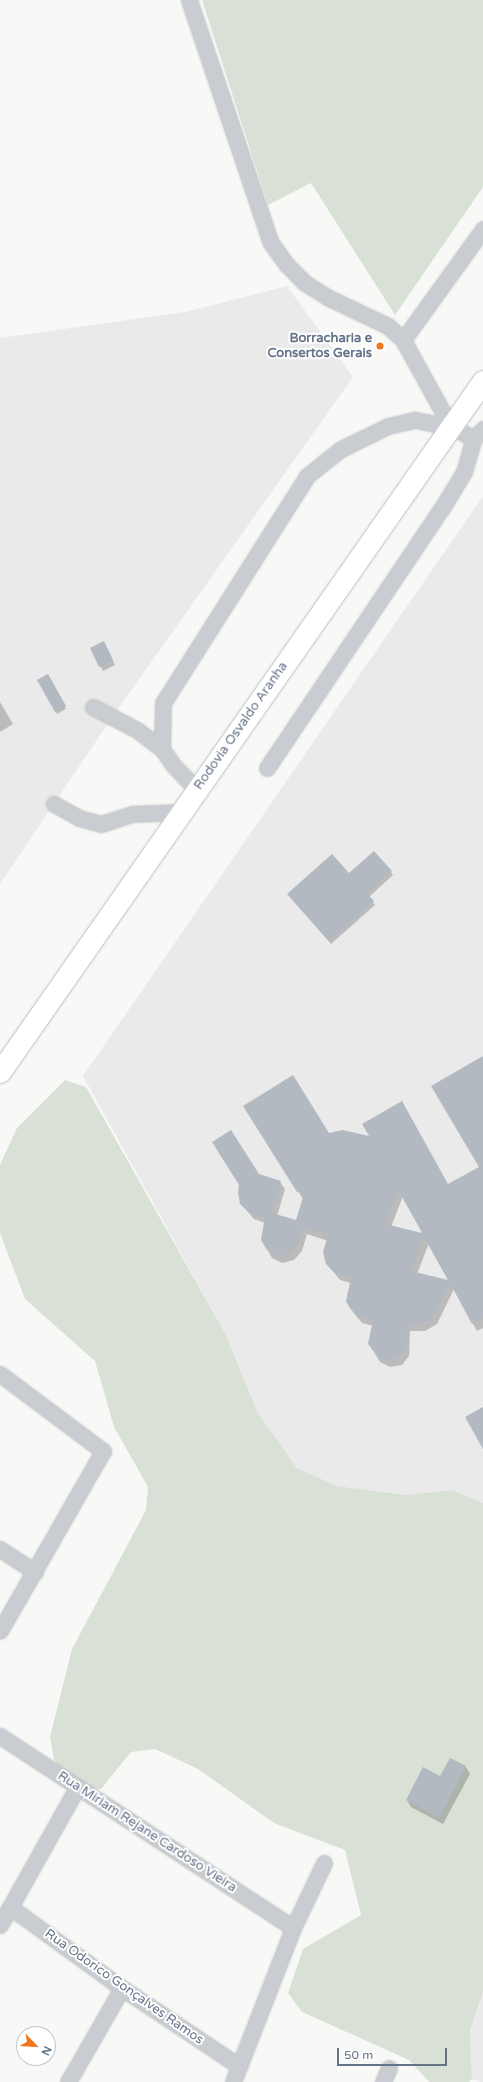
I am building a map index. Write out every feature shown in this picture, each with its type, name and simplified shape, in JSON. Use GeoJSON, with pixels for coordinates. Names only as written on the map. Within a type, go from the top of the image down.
{"type":"FeatureCollection","features":[{"type":"Feature","properties":{"kind":"highway","name":"Rodovia Osvaldo Aranha"},"geometry":{"type":"LineString","coordinates":[[0,1072],[196,789],[483,381]]}},
{"type":"Feature","properties":{"kind":"street"},"geometry":{"type":"LineString","coordinates":[[189,0],[271,243],[287,266],[305,283],[329,298],[388,326],[404,340],[451,427]]}},
{"type":"Feature","properties":{"kind":"street"},"geometry":{"type":"LineString","coordinates":[[404,340],[483,229]]}},
{"type":"Feature","properties":{"kind":"street"},"geometry":{"type":"LineString","coordinates":[[162,749],[164,703],[307,476],[341,449],[388,426],[415,420],[478,433],[464,472],[442,508],[267,768]]}},
{"type":"Feature","properties":{"kind":"street"},"geometry":{"type":"LineString","coordinates":[[93,707],[137,730],[162,749],[173,765],[196,789]]}},
{"type":"Feature","properties":{"kind":"street"},"geometry":{"type":"LineString","coordinates":[[54,804],[79,818],[102,824],[132,814],[180,812]]}},
{"type":"Feature","properties":{"kind":"street"},"geometry":{"type":"LineString","coordinates":[[0,1374],[103,1451],[0,1631]]}},
{"type":"Feature","properties":{"kind":"street"},"geometry":{"type":"LineString","coordinates":[[0,1549],[35,1572]]}},
{"type":"Feature","properties":{"kind":"street","name":"Rua Miriam Rejane Cardoso Vieira"},"geometry":{"type":"LineString","coordinates":[[0,1736],[293,1928]]}},
{"type":"Feature","properties":{"kind":"street"},"geometry":{"type":"LineString","coordinates":[[0,1925],[78,1788]]}},
{"type":"Feature","properties":{"kind":"street"},"geometry":{"type":"LineString","coordinates":[[233,2082],[293,1928],[324,1863]]}},
{"type":"Feature","properties":{"kind":"street","name":"Rua Odorico Gonçalves Ramos"},"geometry":{"type":"LineString","coordinates":[[10,1907],[122,1988],[239,2066]]}},
{"type":"Feature","properties":{"kind":"street"},"geometry":{"type":"LineString","coordinates":[[68,2082],[122,1988]]}},
{"type":"Feature","properties":{"kind":"street"},"geometry":{"type":"LineString","coordinates":[[383,2082],[389,2068]]}},
{"type":"Feature","properties":{"kind":"shaded area"},"geometry":{"type":"Polygon","coordinates":[[[202,0],[483,0],[483,187],[395,315],[311,183],[268,205],[202,0]]]}},
{"type":"Feature","properties":{"kind":"shaded area"},"geometry":{"type":"Polygon","coordinates":[[[287,286],[353,377],[113,716],[0,884],[0,338],[185,312],[287,286]]]}},
{"type":"Feature","properties":{"kind":"shaded area"},"geometry":{"type":"Polygon","coordinates":[[[483,496],[483,1503],[452,1490],[406,1495],[337,1486],[297,1468],[258,1413],[225,1333],[83,1076],[483,496]]]}},
{"type":"Feature","properties":{"kind":"shaded area"},"geometry":{"type":"Polygon","coordinates":[[[65,1080],[86,1087],[225,1333],[258,1413],[297,1468],[337,1486],[406,1495],[452,1490],[483,1503],[483,1992],[470,2031],[472,2079],[469,2082],[429,2082],[409,2060],[302,2012],[288,1993],[303,1949],[361,1915],[345,1850],[274,1823],[198,1769],[155,1749],[131,1752],[101,1789],[77,1788],[54,1760],[50,1737],[72,1649],[146,1510],[148,1487],[114,1427],[95,1361],[25,1299],[0,1233],[0,1165],[17,1128],[65,1080]]]}},
{"type":"Feature","properties":{"kind":"shaded area"},"geometry":{"type":"Polygon","coordinates":[[[483,1992],[483,2082],[481,2082],[472,2079],[470,2031],[483,1992]]]}},
{"type":"Feature","properties":{"kind":"building"},"geometry":{"type":"Polygon","coordinates":[[[104,641],[113,660],[99,667],[90,648],[104,641]]]}},
{"type":"Feature","properties":{"kind":"building"},"geometry":{"type":"Polygon","coordinates":[[[48,674],[66,706],[55,712],[37,680],[48,674]]]}},
{"type":"Feature","properties":{"kind":"building"},"geometry":{"type":"Polygon","coordinates":[[[374,851],[392,871],[367,893],[374,901],[329,941],[287,894],[332,854],[349,873],[374,851]]]}},
{"type":"Feature","properties":{"kind":"building"},"geometry":{"type":"Polygon","coordinates":[[[483,1056],[483,1318],[472,1324],[450,1283],[433,1317],[421,1324],[407,1324],[407,1343],[402,1354],[392,1360],[380,1358],[368,1344],[373,1320],[357,1316],[346,1302],[351,1278],[335,1273],[326,1264],[323,1252],[328,1235],[303,1227],[298,1244],[290,1253],[278,1256],[267,1250],[261,1240],[265,1217],[249,1212],[240,1204],[238,1192],[239,1185],[212,1142],[231,1130],[259,1174],[281,1181],[272,1213],[296,1220],[304,1194],[297,1192],[243,1106],[293,1075],[329,1133],[343,1130],[369,1136],[362,1124],[402,1101],[448,1184],[479,1167],[431,1086],[483,1056]],[[398,1190],[385,1224],[422,1233],[419,1227],[398,1190]],[[424,1237],[411,1271],[448,1280],[444,1273],[424,1237]]]}},
{"type":"Feature","properties":{"kind":"building"},"geometry":{"type":"Polygon","coordinates":[[[483,1407],[483,1449],[465,1417],[483,1407]]]}},
{"type":"Feature","properties":{"kind":"building"},"geometry":{"type":"Polygon","coordinates":[[[450,1758],[466,1766],[439,1818],[406,1800],[423,1767],[440,1776],[450,1758]]]}},
{"type":"Feature","properties":{"kind":"place","name":"Borracharia e Consertos Gerais"},"geometry":{"type":"Point","coordinates":[380,346]}}]}
